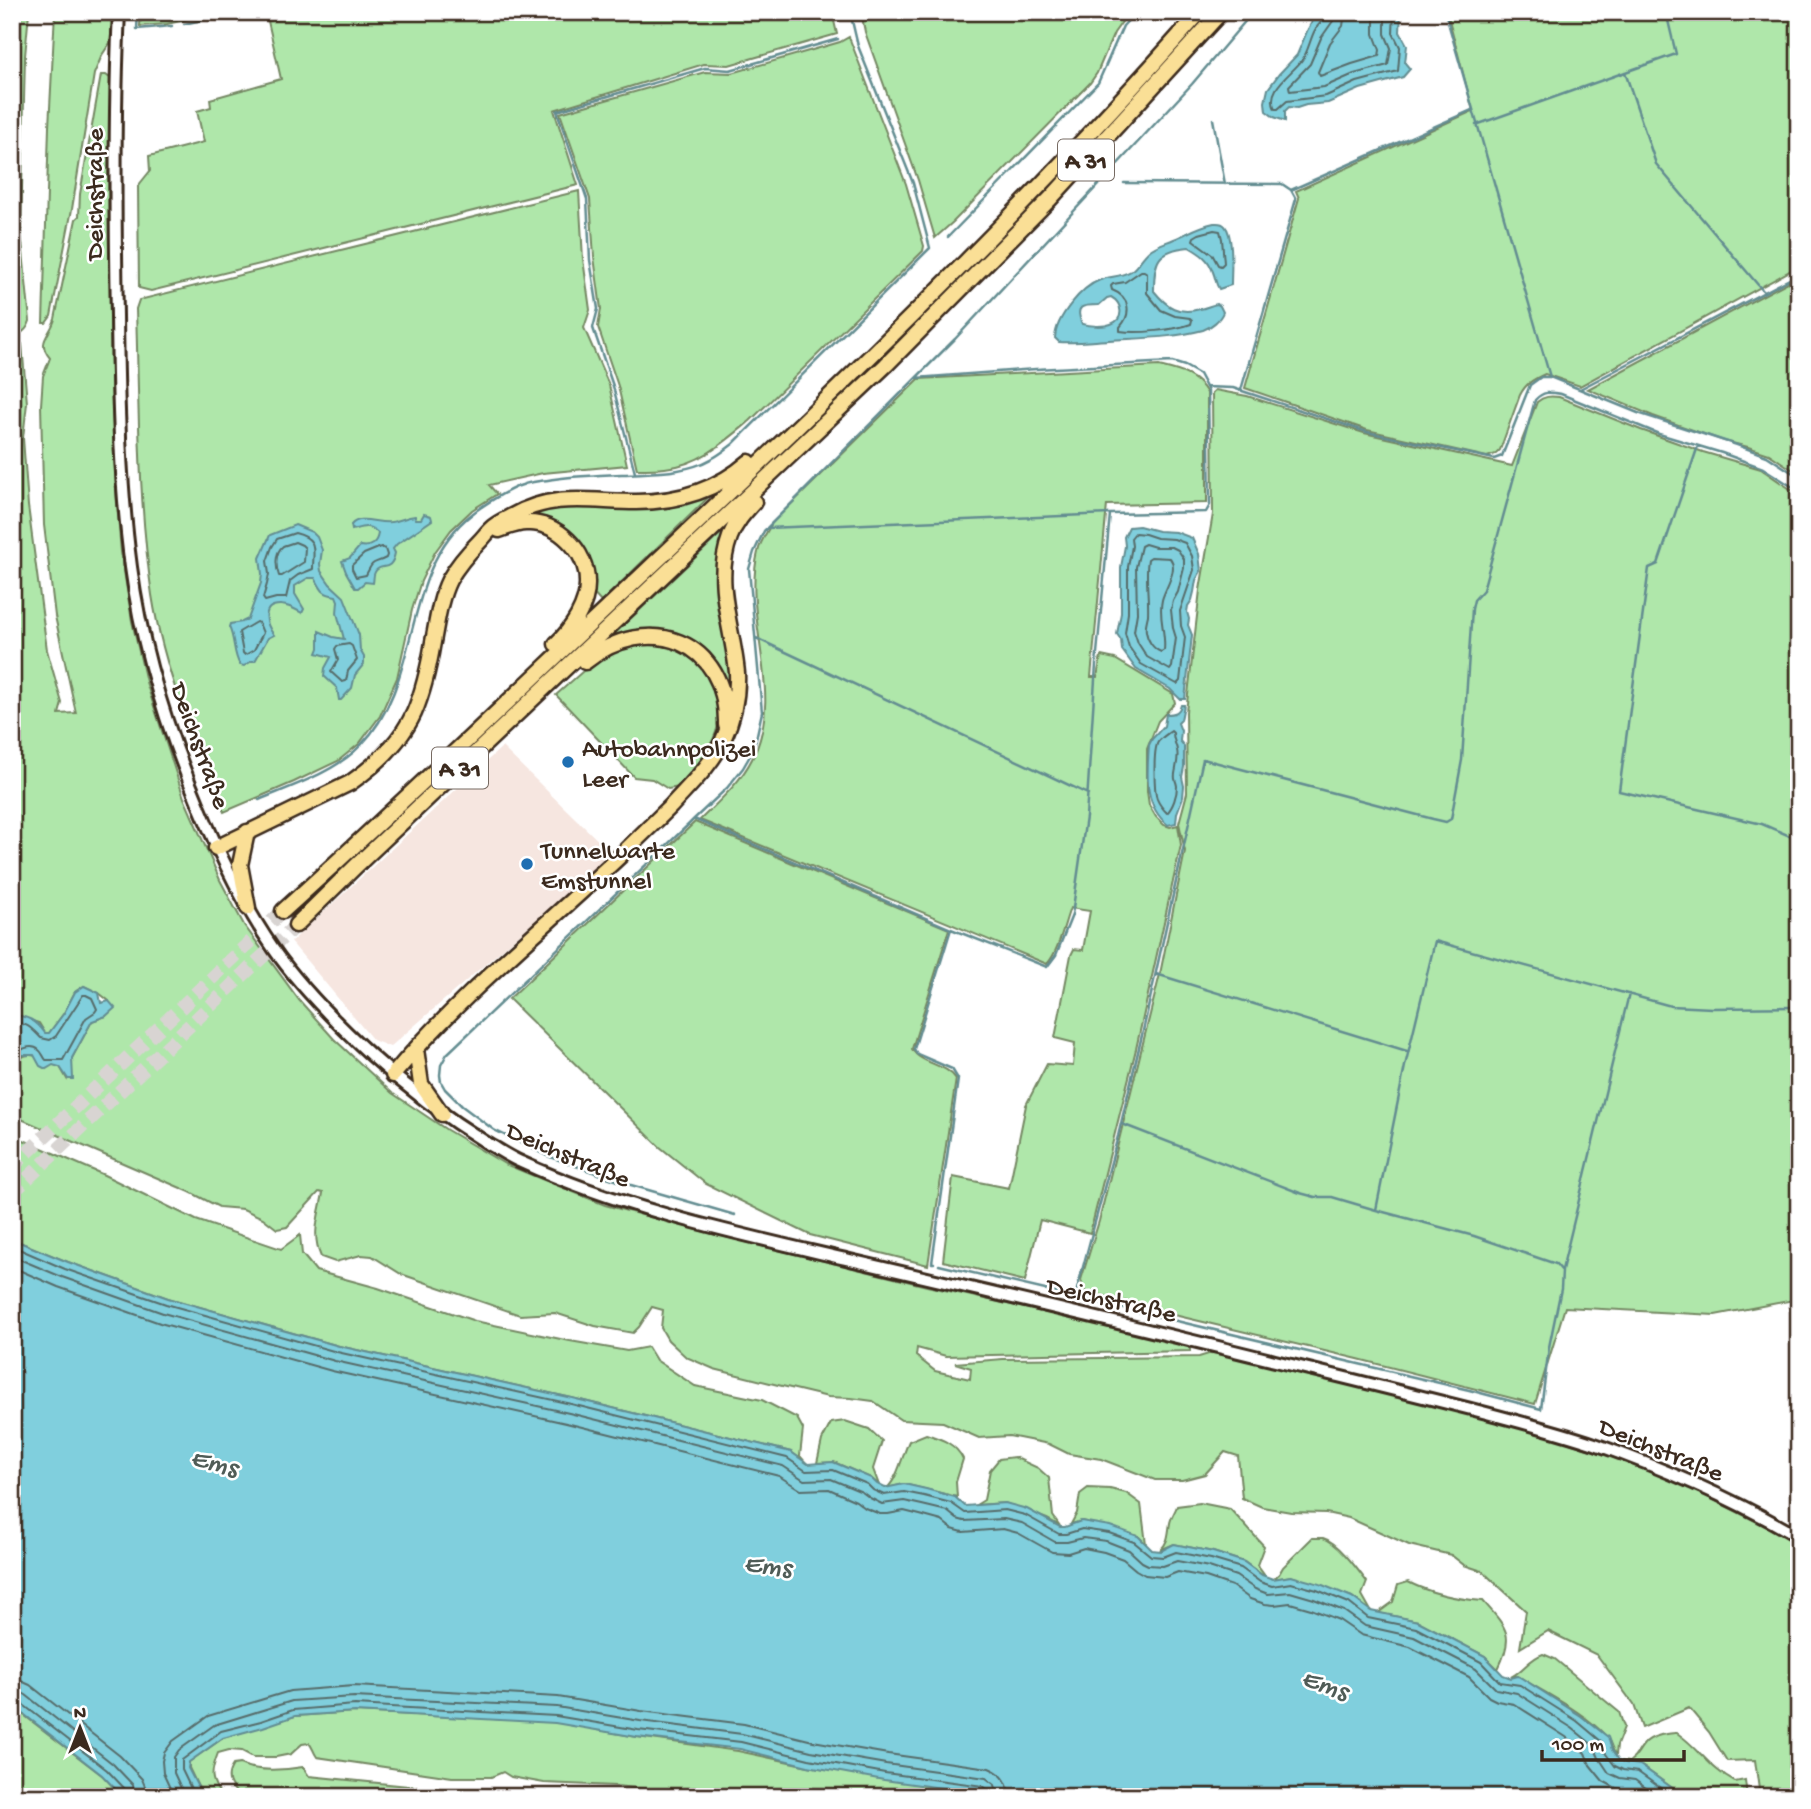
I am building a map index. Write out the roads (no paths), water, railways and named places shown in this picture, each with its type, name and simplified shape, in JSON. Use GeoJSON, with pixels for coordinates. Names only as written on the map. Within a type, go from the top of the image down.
{"type":"FeatureCollection","features":[{"type":"Feature","properties":{"kind":"highway","name":"A 31"},"geometry":{"type":"LineString","coordinates":[[283,911],[775,449],[978,250],[1200,12]]}},
{"type":"Feature","properties":{"kind":"highway","name":"A 31"},"geometry":{"type":"LineString","coordinates":[[296,925],[912,339],[1050,199],[1221,12]]}},
{"type":"Feature","properties":{"kind":"highway"},"geometry":{"type":"LineString","coordinates":[[216,848],[350,783],[369,770],[393,746],[412,717],[422,691],[438,616],[449,581],[461,562],[493,527],[524,509],[550,501],[571,499],[635,502],[664,500],[703,491],[728,479],[754,457],[775,449]]}},
{"type":"Feature","properties":{"kind":"highway"},"geometry":{"type":"LineString","coordinates":[[393,1075],[474,989],[561,912],[654,823],[707,767],[723,741],[735,709],[737,674],[725,602],[724,562],[733,529],[741,516],[770,486],[776,470]]}},
{"type":"Feature","properties":{"kind":"highway"},"geometry":{"type":"LineString","coordinates":[[477,543],[510,526],[525,523],[542,525],[563,536],[584,562],[586,594],[571,627],[522,678],[515,695]]}},
{"type":"Feature","properties":{"kind":"highway"},"geometry":{"type":"LineString","coordinates":[[564,671],[584,663],[610,645],[637,637],[651,636],[686,645],[702,656],[714,670],[722,689],[726,711],[723,741]]}},
{"type":"Feature","properties":{"kind":"highway"},"geometry":{"type":"LineString","coordinates":[[247,832],[240,865],[248,908]]}},
{"type":"Feature","properties":{"kind":"highway"},"geometry":{"type":"LineString","coordinates":[[416,1049],[421,1084],[442,1114]]}},
{"type":"Feature","properties":{"kind":"main road","name":"Deichstraße"},"geometry":{"type":"LineString","coordinates":[[119,12],[115,97],[115,214],[124,504],[131,567],[157,693],[181,762],[216,848],[270,944],[302,987],[393,1075],[442,1114],[516,1160],[611,1198],[749,1237],[1211,1345],[1522,1422],[1590,1442],[1675,1475],[1765,1517],[1799,1537]]}},
{"type":"Feature","properties":{"kind":"water"},"geometry":{"type":"Polygon","coordinates":[[[1323,12],[1401,12],[1400,32],[1407,45],[1405,63],[1410,69],[1403,77],[1360,89],[1328,103],[1289,107],[1285,111],[1285,121],[1274,117],[1266,111],[1268,89],[1297,55],[1314,18],[1323,12]]]}},
{"type":"Feature","properties":{"kind":"water"},"geometry":{"type":"Polygon","coordinates":[[[1214,223],[1225,226],[1230,238],[1231,285],[1219,289],[1209,264],[1189,247],[1170,251],[1160,259],[1155,272],[1154,291],[1168,305],[1179,310],[1192,311],[1217,304],[1223,312],[1212,325],[1192,333],[1156,337],[1072,342],[1059,342],[1055,338],[1060,321],[1085,289],[1100,280],[1131,271],[1155,247],[1214,223]],[[1111,297],[1099,305],[1082,307],[1079,313],[1082,324],[1100,326],[1115,322],[1120,315],[1120,307],[1111,297]]]}},
{"type":"Feature","properties":{"kind":"water"},"geometry":{"type":"Polygon","coordinates":[[[424,514],[431,516],[432,520],[397,544],[393,549],[395,553],[391,563],[377,569],[373,583],[365,582],[355,588],[342,561],[350,558],[360,546],[372,544],[378,533],[368,527],[352,530],[351,525],[359,520],[391,522],[415,516],[416,519],[421,519],[424,514]]]}},
{"type":"Feature","properties":{"kind":"water"},"geometry":{"type":"Polygon","coordinates":[[[295,525],[317,537],[322,550],[321,571],[344,597],[359,635],[364,664],[355,675],[352,688],[341,700],[337,688],[324,676],[331,657],[317,653],[319,631],[344,639],[337,613],[338,601],[336,596],[322,590],[315,578],[308,578],[295,586],[295,594],[304,609],[302,613],[283,605],[274,606],[267,612],[267,621],[274,635],[268,638],[255,661],[240,665],[236,656],[229,627],[230,624],[248,619],[261,583],[260,558],[270,535],[295,525]]]}},
{"type":"Feature","properties":{"kind":"water"},"geometry":{"type":"Polygon","coordinates":[[[1129,527],[1176,532],[1192,538],[1199,554],[1201,571],[1187,612],[1192,635],[1185,699],[1180,699],[1170,689],[1136,669],[1122,650],[1117,634],[1121,613],[1124,537],[1129,527]]]}},
{"type":"Feature","properties":{"kind":"water"},"geometry":{"type":"Polygon","coordinates":[[[1184,705],[1178,723],[1180,741],[1184,746],[1183,797],[1176,823],[1168,825],[1150,799],[1149,745],[1164,726],[1166,714],[1176,712],[1184,705]]]}},
{"type":"Feature","properties":{"kind":"water"},"geometry":{"type":"Polygon","coordinates":[[[84,986],[99,993],[101,1003],[109,1001],[115,1008],[106,1016],[92,1021],[72,1058],[73,1079],[68,1079],[60,1067],[53,1065],[46,1069],[40,1066],[34,1055],[23,1055],[12,1063],[12,1015],[31,1020],[45,1033],[49,1033],[75,992],[84,986]]]}},
{"type":"Feature","properties":{"kind":"water","name":"Ems"},"geometry":{"type":"Polygon","coordinates":[[[12,1239],[168,1298],[339,1346],[572,1398],[791,1452],[808,1464],[833,1462],[871,1478],[885,1488],[904,1484],[955,1497],[965,1506],[1005,1503],[1027,1509],[1060,1527],[1081,1521],[1110,1526],[1138,1536],[1152,1550],[1161,1551],[1174,1544],[1244,1562],[1262,1575],[1273,1579],[1291,1576],[1320,1584],[1352,1597],[1371,1611],[1418,1621],[1485,1656],[1503,1675],[1511,1678],[1518,1676],[1581,1716],[1608,1737],[1619,1760],[1640,1765],[1685,1797],[1007,1797],[884,1780],[808,1766],[740,1749],[637,1737],[555,1723],[355,1712],[295,1716],[223,1738],[189,1762],[188,1768],[203,1797],[123,1797],[102,1775],[12,1705],[12,1239]]]}},
{"type":"Feature","properties":{"kind":"waterway"},"geometry":{"type":"LineString","coordinates":[[138,12],[137,29],[172,26]]}},
{"type":"Feature","properties":{"kind":"waterway"},"geometry":{"type":"LineString","coordinates":[[184,24],[237,12]]}},
{"type":"Feature","properties":{"kind":"waterway"},"geometry":{"type":"LineString","coordinates":[[259,800],[339,763],[361,745],[381,719],[395,690],[421,595],[433,565],[449,538],[472,514],[503,494],[530,483],[579,476],[668,471],[701,464],[714,457],[733,444],[930,248],[913,183],[858,46],[850,12]]}},
{"type":"Feature","properties":{"kind":"waterway"},"geometry":{"type":"LineString","coordinates":[[948,237],[1098,83],[1123,26],[1136,12]]}},
{"type":"Feature","properties":{"kind":"waterway"},"geometry":{"type":"LineString","coordinates":[[916,378],[1192,84],[1253,12]]}},
{"type":"Feature","properties":{"kind":"waterway"},"geometry":{"type":"LineString","coordinates":[[1445,12],[1550,377]]}},
{"type":"Feature","properties":{"kind":"waterway"},"geometry":{"type":"LineString","coordinates":[[1476,125],[1676,54],[1666,12]]}},
{"type":"Feature","properties":{"kind":"waterway"},"geometry":{"type":"LineString","coordinates":[[1793,12],[1799,29]]}},
{"type":"Feature","properties":{"kind":"waterway"},"geometry":{"type":"LineString","coordinates":[[635,473],[613,386],[593,328],[598,309],[590,260],[587,199],[557,111],[705,68],[730,70],[838,39]]}},
{"type":"Feature","properties":{"kind":"waterway"},"geometry":{"type":"LineString","coordinates":[[1625,72],[1656,164],[1764,292]]}},
{"type":"Feature","properties":{"kind":"waterway"},"geometry":{"type":"LineString","coordinates":[[1291,190],[1472,110]]}},
{"type":"Feature","properties":{"kind":"waterway"},"geometry":{"type":"LineString","coordinates":[[1213,119],[1225,184]]}},
{"type":"Feature","properties":{"kind":"waterway"},"geometry":{"type":"LineString","coordinates":[[1124,183],[1282,184],[1291,190],[1296,199],[1241,390]]}},
{"type":"Feature","properties":{"kind":"waterway"},"geometry":{"type":"LineString","coordinates":[[1580,389],[1799,274]]}},
{"type":"Feature","properties":{"kind":"waterway"},"geometry":{"type":"LineString","coordinates":[[694,819],[1047,967],[1056,955],[1072,915],[1086,817],[1096,664],[1110,514],[1206,512],[1210,505],[1208,391],[1199,374],[1172,362],[916,378],[764,531],[754,552],[749,569],[762,712],[751,754],[743,768],[727,788],[694,819],[447,1054],[441,1065],[441,1082],[445,1089],[462,1106],[494,1130],[545,1155],[624,1183],[735,1215]]}},
{"type":"Feature","properties":{"kind":"waterway"},"geometry":{"type":"LineString","coordinates":[[1206,387],[1233,388],[1367,432],[1494,459],[1502,456],[1530,385],[1541,377],[1550,377],[1638,413],[1767,456],[1799,477]]}},
{"type":"Feature","properties":{"kind":"waterway"},"geometry":{"type":"LineString","coordinates":[[1799,491],[1763,468],[1659,434],[1561,394],[1544,394],[1535,400],[1483,590],[1474,600],[1472,609],[1462,760],[1451,819],[1446,822],[1433,819],[1203,759],[1143,1031],[1075,1297],[1541,1409],[1562,1271],[1556,1264],[1474,1236],[1376,1210],[1405,1066],[1435,941],[1671,1006],[1799,1007]]}},
{"type":"Feature","properties":{"kind":"waterway"},"geometry":{"type":"LineString","coordinates":[[1698,446],[1658,564],[1649,568],[1619,791],[1762,824],[1799,840]]}},
{"type":"Feature","properties":{"kind":"waterway"},"geometry":{"type":"LineString","coordinates":[[767,528],[1110,514]]}},
{"type":"Feature","properties":{"kind":"waterway"},"geometry":{"type":"LineString","coordinates":[[756,638],[1088,794]]}},
{"type":"Feature","properties":{"kind":"waterway"},"geometry":{"type":"LineString","coordinates":[[934,1263],[958,1079],[952,1069],[917,1054],[914,1049],[951,929]]}},
{"type":"Feature","properties":{"kind":"waterway"},"geometry":{"type":"LineString","coordinates":[[1156,974],[1407,1051]]}},
{"type":"Feature","properties":{"kind":"waterway"},"geometry":{"type":"LineString","coordinates":[[1562,1270],[1629,994]]}},
{"type":"Feature","properties":{"kind":"waterway"},"geometry":{"type":"LineString","coordinates":[[1122,1124],[1300,1193],[1315,1197],[1332,1197],[1376,1210]]}},
{"type":"Feature","properties":{"kind":"waterway"},"geometry":{"type":"LineString","coordinates":[[939,1265],[1075,1297]]}},
{"type":"Feature","properties":{"kind":"tunnel"},"geometry":{"type":"LineString","coordinates":[[12,1167],[283,911]]}},
{"type":"Feature","properties":{"kind":"tunnel"},"geometry":{"type":"LineString","coordinates":[[12,1193],[296,925]]}},
{"type":"Feature","properties":{"kind":"place","name":"Autobahnpolizei Leer"},"geometry":{"type":"Point","coordinates":[568,762]}},
{"type":"Feature","properties":{"kind":"place","name":"Tunnelwarte Emstunnel"},"geometry":{"type":"Point","coordinates":[527,864]}}]}
